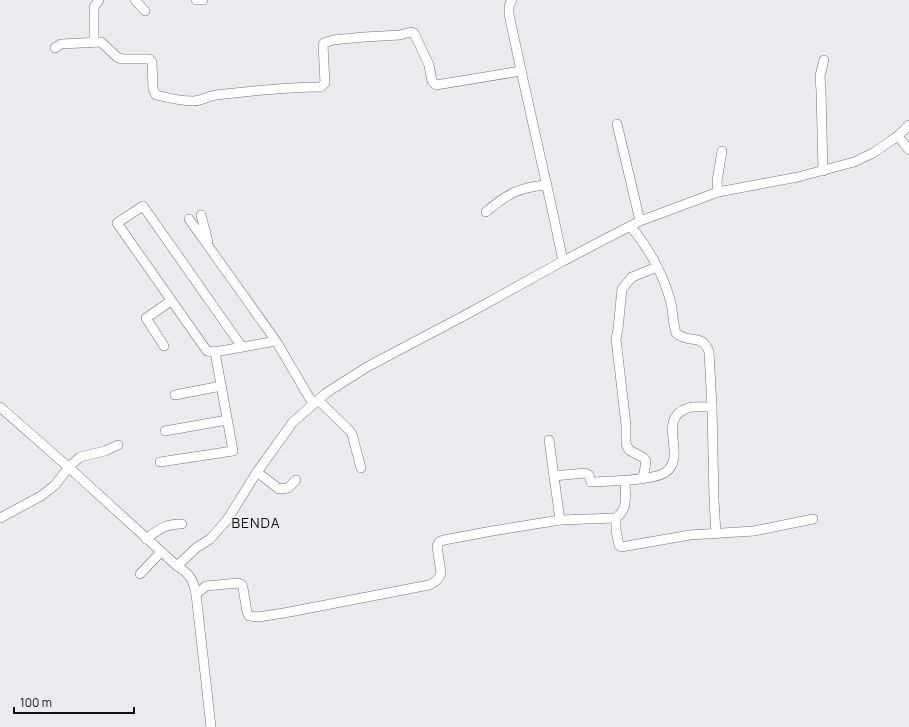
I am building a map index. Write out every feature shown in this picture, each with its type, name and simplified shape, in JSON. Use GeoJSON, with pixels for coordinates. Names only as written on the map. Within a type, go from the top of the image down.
{"type":"FeatureCollection","features":[{"type":"Feature","properties":{"kind":"street"},"geometry":{"type":"LineString","coordinates":[[94,42],[94,7],[99,0]]}},
{"type":"Feature","properties":{"kind":"street"},"geometry":{"type":"LineString","coordinates":[[135,0],[145,11]]}},
{"type":"Feature","properties":{"kind":"street"},"geometry":{"type":"LineString","coordinates":[[196,0],[203,0]]}},
{"type":"Feature","properties":{"kind":"street"},"geometry":{"type":"LineString","coordinates":[[512,0],[509,6],[509,14],[548,185],[563,261]]}},
{"type":"Feature","properties":{"kind":"street"},"geometry":{"type":"LineString","coordinates":[[55,48],[61,44],[101,42],[115,55],[122,59],[149,59],[152,62],[153,89],[156,95],[187,101],[195,101],[214,95],[260,90],[322,87],[325,83],[324,43],[333,40],[400,35],[411,32],[414,33],[429,65],[432,81],[436,85],[521,71]]}},
{"type":"Feature","properties":{"kind":"street"},"geometry":{"type":"LineString","coordinates":[[823,171],[822,95],[820,76],[824,60]]}},
{"type":"Feature","properties":{"kind":"street"},"geometry":{"type":"LineString","coordinates":[[617,124],[640,221]]}},
{"type":"Feature","properties":{"kind":"street"},"geometry":{"type":"LineString","coordinates":[[177,566],[196,548],[210,539],[227,520],[257,472],[293,422],[326,393],[367,367],[640,221],[718,192],[798,177],[854,162],[873,153],[898,136],[909,125]]}},
{"type":"Feature","properties":{"kind":"street"},"geometry":{"type":"LineString","coordinates":[[898,136],[909,150]]}},
{"type":"Feature","properties":{"kind":"street"},"geometry":{"type":"LineString","coordinates":[[718,192],[717,181],[722,151]]}},
{"type":"Feature","properties":{"kind":"street"},"geometry":{"type":"LineString","coordinates":[[486,212],[504,197],[514,192],[536,186],[548,185]]}},
{"type":"Feature","properties":{"kind":"street"},"geometry":{"type":"LineString","coordinates":[[242,347],[142,206],[117,223],[207,351],[215,352],[276,341]]}},
{"type":"Feature","properties":{"kind":"street"},"geometry":{"type":"LineString","coordinates":[[201,215],[209,247]]}},
{"type":"Feature","properties":{"kind":"street"},"geometry":{"type":"LineString","coordinates":[[189,219],[276,341],[316,402],[352,434],[361,468]]}},
{"type":"Feature","properties":{"kind":"street"},"geometry":{"type":"LineString","coordinates":[[631,227],[646,247],[657,267],[671,303],[676,333],[686,339],[702,341],[706,344],[709,352],[716,534]]}},
{"type":"Feature","properties":{"kind":"street"},"geometry":{"type":"LineString","coordinates":[[641,478],[644,474],[646,461],[644,458],[629,450],[626,444],[626,425],[616,339],[620,320],[622,289],[632,277],[657,267]]}},
{"type":"Feature","properties":{"kind":"street"},"geometry":{"type":"LineString","coordinates":[[164,346],[146,318],[171,301]]}},
{"type":"Feature","properties":{"kind":"street"},"geometry":{"type":"LineString","coordinates":[[160,462],[232,451],[215,352]]}},
{"type":"Feature","properties":{"kind":"street"},"geometry":{"type":"LineString","coordinates":[[175,395],[221,386]]}},
{"type":"Feature","properties":{"kind":"street"},"geometry":{"type":"LineString","coordinates":[[0,407],[69,467],[146,539],[177,566],[187,572],[193,581],[196,594],[211,727]]}},
{"type":"Feature","properties":{"kind":"street"},"geometry":{"type":"LineString","coordinates":[[554,476],[585,473],[589,475],[591,482],[625,481],[659,475],[667,472],[672,464],[675,450],[672,430],[674,420],[678,414],[689,408],[712,407]]}},
{"type":"Feature","properties":{"kind":"street"},"geometry":{"type":"LineString","coordinates":[[165,431],[227,420]]}},
{"type":"Feature","properties":{"kind":"street"},"geometry":{"type":"LineString","coordinates":[[549,440],[560,520]]}},
{"type":"Feature","properties":{"kind":"street"},"geometry":{"type":"LineString","coordinates":[[0,518],[41,496],[55,485],[69,467],[80,457],[105,451],[118,445]]}},
{"type":"Feature","properties":{"kind":"street"},"geometry":{"type":"LineString","coordinates":[[257,472],[280,489],[288,488],[296,480]]}},
{"type":"Feature","properties":{"kind":"street"},"geometry":{"type":"LineString","coordinates":[[196,594],[206,586],[210,585],[241,584],[247,614],[253,618],[423,586],[434,583],[440,578],[437,546],[439,542],[492,531],[560,520],[616,518],[622,513],[625,507],[625,481]]}},
{"type":"Feature","properties":{"kind":"street"},"geometry":{"type":"LineString","coordinates":[[616,518],[616,530],[619,545],[621,547],[690,535],[754,531],[813,519]]}},
{"type":"Feature","properties":{"kind":"street"},"geometry":{"type":"LineString","coordinates":[[146,539],[161,527],[182,524]]}},
{"type":"Feature","properties":{"kind":"street"},"geometry":{"type":"LineString","coordinates":[[140,574],[161,552]]}},
{"type":"Feature","properties":{"kind":"district","name":"BENDA"},"geometry":{"type":"Point","coordinates":[256,523]}}]}
